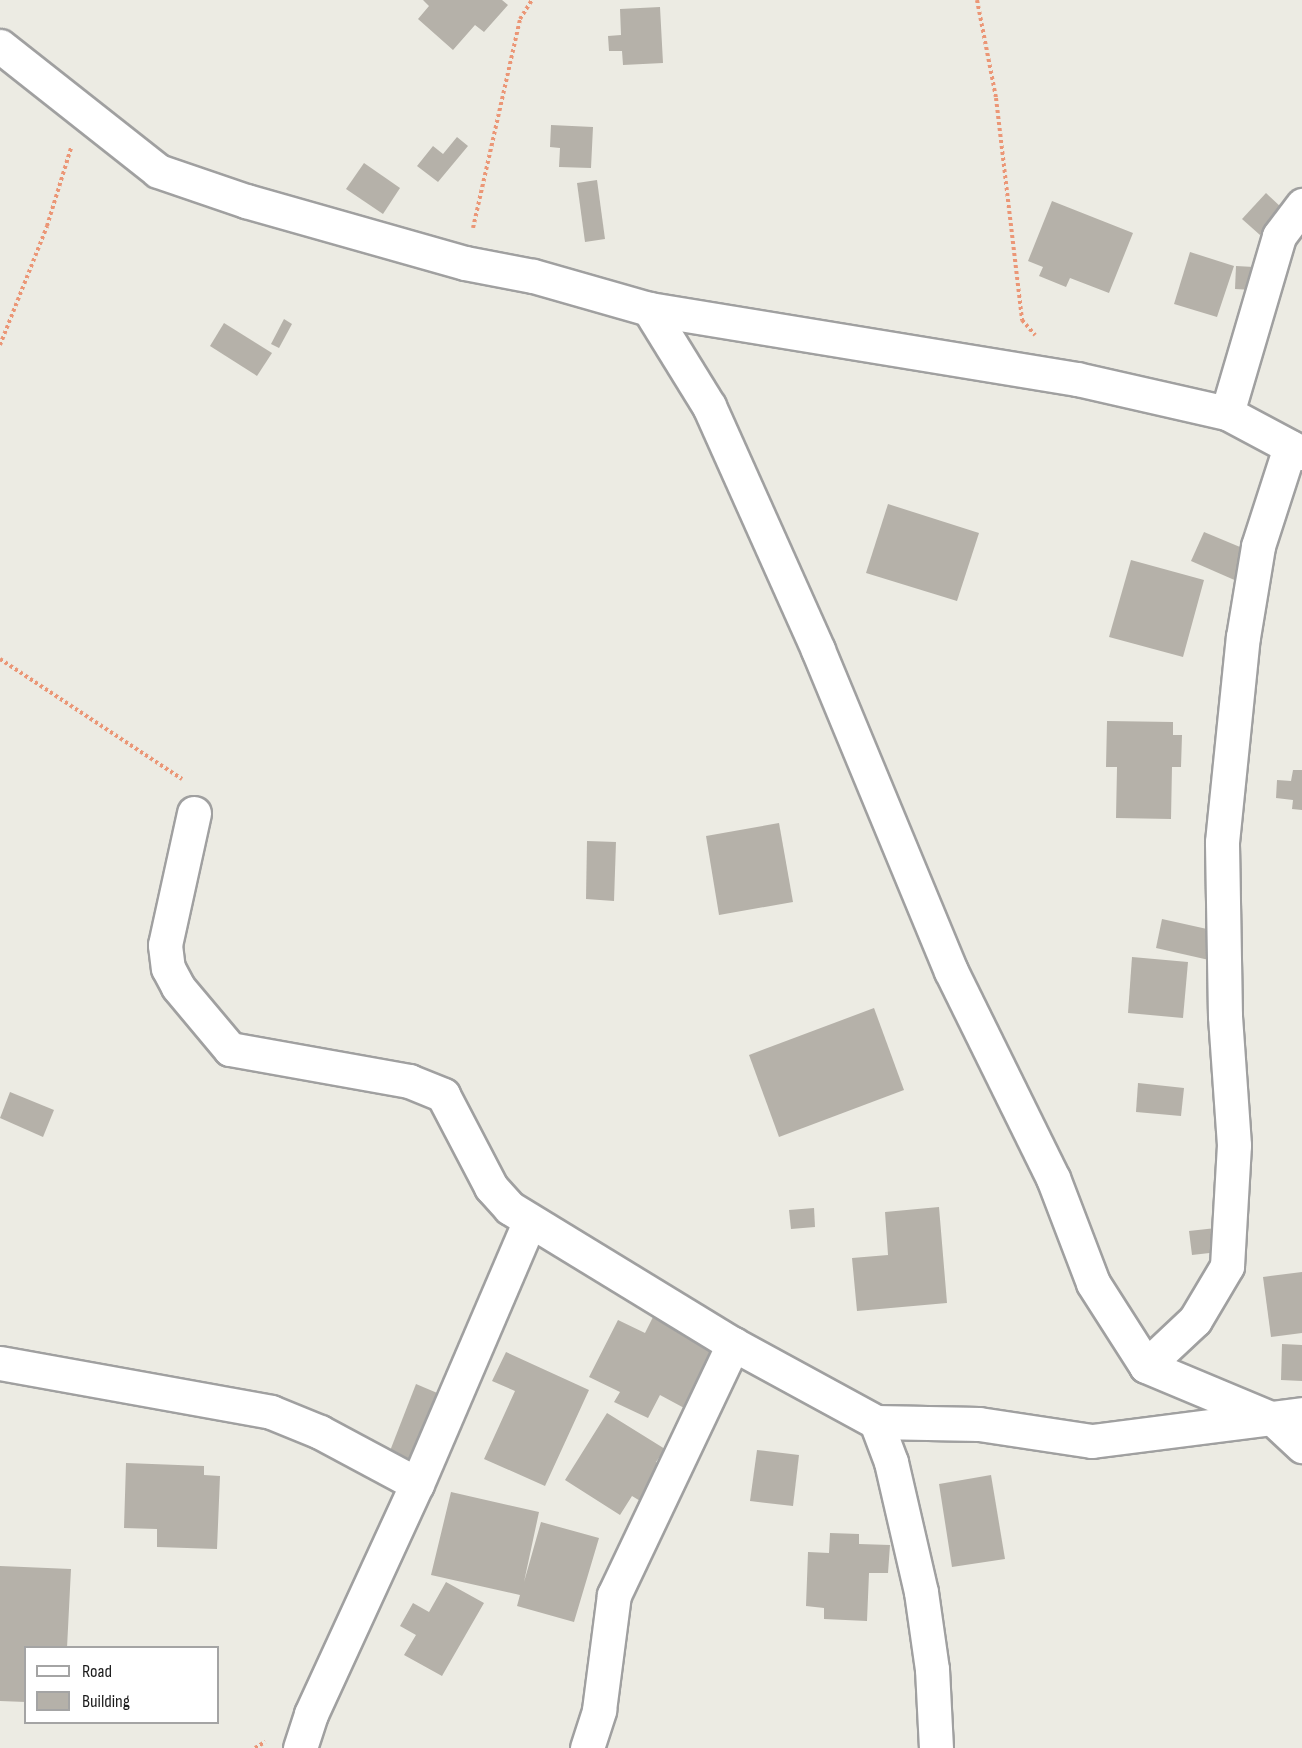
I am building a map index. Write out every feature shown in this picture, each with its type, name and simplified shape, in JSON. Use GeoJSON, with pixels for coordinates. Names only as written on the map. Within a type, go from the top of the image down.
{"type":"FeatureCollection","features":[{"type":"Feature","properties":{"kind":"street"},"geometry":{"type":"LineString","coordinates":[[0,46],[158,171],[246,201],[465,263],[533,276],[649,309],[1077,380],[1227,413],[1296,450],[1258,546],[1243,637],[1222,842],[1225,1016],[1234,1145],[1227,1266],[1195,1320],[1146,1366]]}},
{"type":"Feature","properties":{"kind":"street"},"geometry":{"type":"LineString","coordinates":[[1227,413],[1279,236],[1302,205]]}},
{"type":"Feature","properties":{"kind":"street"},"geometry":{"type":"LineString","coordinates":[[649,309],[709,406],[819,650],[951,971],[1053,1178],[1093,1283],[1146,1366],[1287,1417],[1302,1446]]}},
{"type":"Feature","properties":{"kind":"street"},"geometry":{"type":"LineString","coordinates":[[194,813],[165,945],[168,968],[185,996],[225,1045],[239,1054],[409,1081],[444,1095],[490,1187],[529,1223],[733,1344],[876,1422],[979,1424],[1092,1441],[1287,1417]]}},
{"type":"Feature","properties":{"kind":"street"},"geometry":{"type":"LineString","coordinates":[[300,1748],[311,1714],[417,1484],[529,1223]]}},
{"type":"Feature","properties":{"kind":"street"},"geometry":{"type":"LineString","coordinates":[[587,1748],[598,1710],[614,1595],[733,1344]]}},
{"type":"Feature","properties":{"kind":"street"},"geometry":{"type":"LineString","coordinates":[[0,1363],[271,1412],[320,1432],[417,1484]]}},
{"type":"Feature","properties":{"kind":"street"},"geometry":{"type":"LineString","coordinates":[[876,1422],[891,1462],[921,1592],[932,1669],[936,1748]]}},
{"type":"Feature","properties":{"kind":"path"},"geometry":{"type":"LineString","coordinates":[[465,263],[520,19],[532,0]]}},
{"type":"Feature","properties":{"kind":"path"},"geometry":{"type":"LineString","coordinates":[[977,0],[996,98],[1022,320],[1038,337]]}},
{"type":"Feature","properties":{"kind":"path"},"geometry":{"type":"LineString","coordinates":[[0,345],[48,226],[81,112]]}},
{"type":"Feature","properties":{"kind":"path"},"geometry":{"type":"LineString","coordinates":[[0,659],[186,781],[194,799],[194,813]]}},
{"type":"Feature","properties":{"kind":"building"},"geometry":{"type":"Polygon","coordinates":[[[423,0],[502,0],[508,5],[484,32],[475,25],[453,50],[418,19],[429,6],[423,0]]]}},
{"type":"Feature","properties":{"kind":"building"},"geometry":{"type":"Polygon","coordinates":[[[660,7],[663,63],[623,65],[622,51],[609,51],[608,36],[621,35],[620,9],[660,7]]]}},
{"type":"Feature","properties":{"kind":"building"},"geometry":{"type":"Polygon","coordinates":[[[551,125],[593,127],[591,168],[559,167],[560,148],[550,147],[551,125]]]}},
{"type":"Feature","properties":{"kind":"building"},"geometry":{"type":"Polygon","coordinates":[[[457,137],[468,146],[438,182],[417,166],[433,146],[443,154],[457,137]]]}},
{"type":"Feature","properties":{"kind":"building"},"geometry":{"type":"Polygon","coordinates":[[[364,163],[400,188],[383,214],[346,189],[364,163]]]}},
{"type":"Feature","properties":{"kind":"building"},"geometry":{"type":"Polygon","coordinates":[[[597,180],[605,239],[585,242],[577,183],[597,180]]]}},
{"type":"Feature","properties":{"kind":"building"},"geometry":{"type":"Polygon","coordinates":[[[1266,193],[1283,209],[1260,235],[1242,219],[1266,193]]]}},
{"type":"Feature","properties":{"kind":"building"},"geometry":{"type":"Polygon","coordinates":[[[1052,201],[1133,233],[1109,293],[1070,278],[1066,287],[1039,276],[1043,267],[1028,261],[1052,201]]]}},
{"type":"Feature","properties":{"kind":"building"},"geometry":{"type":"Polygon","coordinates":[[[1190,252],[1234,266],[1217,317],[1174,304],[1190,252]]]}},
{"type":"Feature","properties":{"kind":"building"},"geometry":{"type":"Polygon","coordinates":[[[1236,266],[1254,267],[1253,290],[1235,289],[1236,266]]]}},
{"type":"Feature","properties":{"kind":"building"},"geometry":{"type":"Polygon","coordinates":[[[284,319],[292,324],[279,348],[271,344],[284,319]]]}},
{"type":"Feature","properties":{"kind":"building"},"geometry":{"type":"Polygon","coordinates":[[[224,323],[272,353],[257,376],[210,346],[224,323]]]}},
{"type":"Feature","properties":{"kind":"building"},"geometry":{"type":"Polygon","coordinates":[[[888,504],[979,533],[957,601],[866,573],[888,504]]]}},
{"type":"Feature","properties":{"kind":"building"},"geometry":{"type":"Polygon","coordinates":[[[1204,532],[1252,552],[1239,582],[1191,561],[1204,532]]]}},
{"type":"Feature","properties":{"kind":"building"},"geometry":{"type":"Polygon","coordinates":[[[1131,560],[1204,580],[1183,657],[1109,637],[1131,560]]]}},
{"type":"Feature","properties":{"kind":"building"},"geometry":{"type":"Polygon","coordinates":[[[1107,721],[1173,722],[1173,735],[1182,735],[1181,767],[1172,767],[1171,819],[1116,818],[1117,767],[1106,767],[1107,721]]]}},
{"type":"Feature","properties":{"kind":"building"},"geometry":{"type":"Polygon","coordinates":[[[1293,770],[1302,770],[1302,810],[1292,809],[1293,800],[1276,798],[1277,780],[1291,781],[1293,770]]]}},
{"type":"Feature","properties":{"kind":"building"},"geometry":{"type":"Polygon","coordinates":[[[779,823],[793,902],[719,915],[706,836],[779,823]]]}},
{"type":"Feature","properties":{"kind":"building"},"geometry":{"type":"Polygon","coordinates":[[[587,841],[616,842],[614,901],[586,899],[587,841]]]}},
{"type":"Feature","properties":{"kind":"building"},"geometry":{"type":"Polygon","coordinates":[[[1162,919],[1216,931],[1209,960],[1156,948],[1162,919]]]}},
{"type":"Feature","properties":{"kind":"building"},"geometry":{"type":"Polygon","coordinates":[[[1132,957],[1188,962],[1183,1018],[1128,1013],[1132,957]]]}},
{"type":"Feature","properties":{"kind":"building"},"geometry":{"type":"Polygon","coordinates":[[[874,1008],[904,1090],[779,1137],[749,1055],[874,1008]]]}},
{"type":"Feature","properties":{"kind":"building"},"geometry":{"type":"Polygon","coordinates":[[[1138,1083],[1184,1088],[1181,1116],[1136,1112],[1138,1083]]]}},
{"type":"Feature","properties":{"kind":"building"},"geometry":{"type":"Polygon","coordinates":[[[10,1092],[54,1110],[43,1137],[0,1118],[10,1092]]]}},
{"type":"Feature","properties":{"kind":"building"},"geometry":{"type":"Polygon","coordinates":[[[939,1207],[947,1303],[857,1311],[852,1258],[888,1255],[885,1212],[939,1207]]]}},
{"type":"Feature","properties":{"kind":"building"},"geometry":{"type":"Polygon","coordinates":[[[814,1208],[815,1227],[791,1229],[789,1210],[814,1208]]]}},
{"type":"Feature","properties":{"kind":"building"},"geometry":{"type":"Polygon","coordinates":[[[1225,1227],[1227,1251],[1192,1255],[1189,1231],[1225,1227]]]}},
{"type":"Feature","properties":{"kind":"building"},"geometry":{"type":"Polygon","coordinates":[[[1302,1272],[1302,1333],[1271,1337],[1263,1277],[1302,1272]]]}},
{"type":"Feature","properties":{"kind":"building"},"geometry":{"type":"Polygon","coordinates":[[[656,1311],[719,1342],[686,1409],[660,1395],[648,1418],[614,1402],[620,1392],[589,1377],[618,1320],[645,1333],[656,1311]]]}},
{"type":"Feature","properties":{"kind":"building"},"geometry":{"type":"Polygon","coordinates":[[[1282,1344],[1302,1345],[1302,1381],[1281,1380],[1282,1344]]]}},
{"type":"Feature","properties":{"kind":"building"},"geometry":{"type":"Polygon","coordinates":[[[506,1352],[589,1390],[545,1486],[484,1459],[515,1391],[492,1381],[506,1352]]]}},
{"type":"Feature","properties":{"kind":"building"},"geometry":{"type":"Polygon","coordinates":[[[416,1384],[442,1395],[414,1466],[388,1456],[416,1384]]]}},
{"type":"Feature","properties":{"kind":"building"},"geometry":{"type":"Polygon","coordinates":[[[607,1413],[665,1449],[656,1462],[669,1470],[647,1505],[632,1496],[620,1515],[565,1480],[607,1413]]]}},
{"type":"Feature","properties":{"kind":"building"},"geometry":{"type":"Polygon","coordinates":[[[757,1450],[799,1455],[793,1506],[750,1501],[757,1450]]]}},
{"type":"Feature","properties":{"kind":"building"},"geometry":{"type":"Polygon","coordinates":[[[126,1463],[204,1466],[204,1475],[220,1476],[217,1549],[157,1547],[157,1529],[124,1528],[126,1463]]]}},
{"type":"Feature","properties":{"kind":"building"},"geometry":{"type":"Polygon","coordinates":[[[991,1475],[1005,1559],[952,1567],[939,1484],[991,1475]]]}},
{"type":"Feature","properties":{"kind":"building"},"geometry":{"type":"Polygon","coordinates":[[[451,1492],[539,1512],[524,1582],[541,1522],[599,1538],[574,1622],[517,1606],[520,1595],[431,1575],[451,1492]]]}},
{"type":"Feature","properties":{"kind":"building"},"geometry":{"type":"Polygon","coordinates":[[[830,1533],[859,1534],[859,1544],[890,1545],[888,1573],[869,1573],[867,1621],[824,1619],[824,1608],[806,1606],[808,1552],[829,1553],[830,1533]]]}},
{"type":"Feature","properties":{"kind":"building"},"geometry":{"type":"Polygon","coordinates":[[[0,1566],[71,1569],[67,1646],[24,1646],[24,1702],[0,1701],[0,1566]]]}},
{"type":"Feature","properties":{"kind":"building"},"geometry":{"type":"Polygon","coordinates":[[[446,1582],[484,1603],[442,1676],[404,1655],[416,1635],[400,1626],[413,1603],[429,1612],[446,1582]]]}}]}
